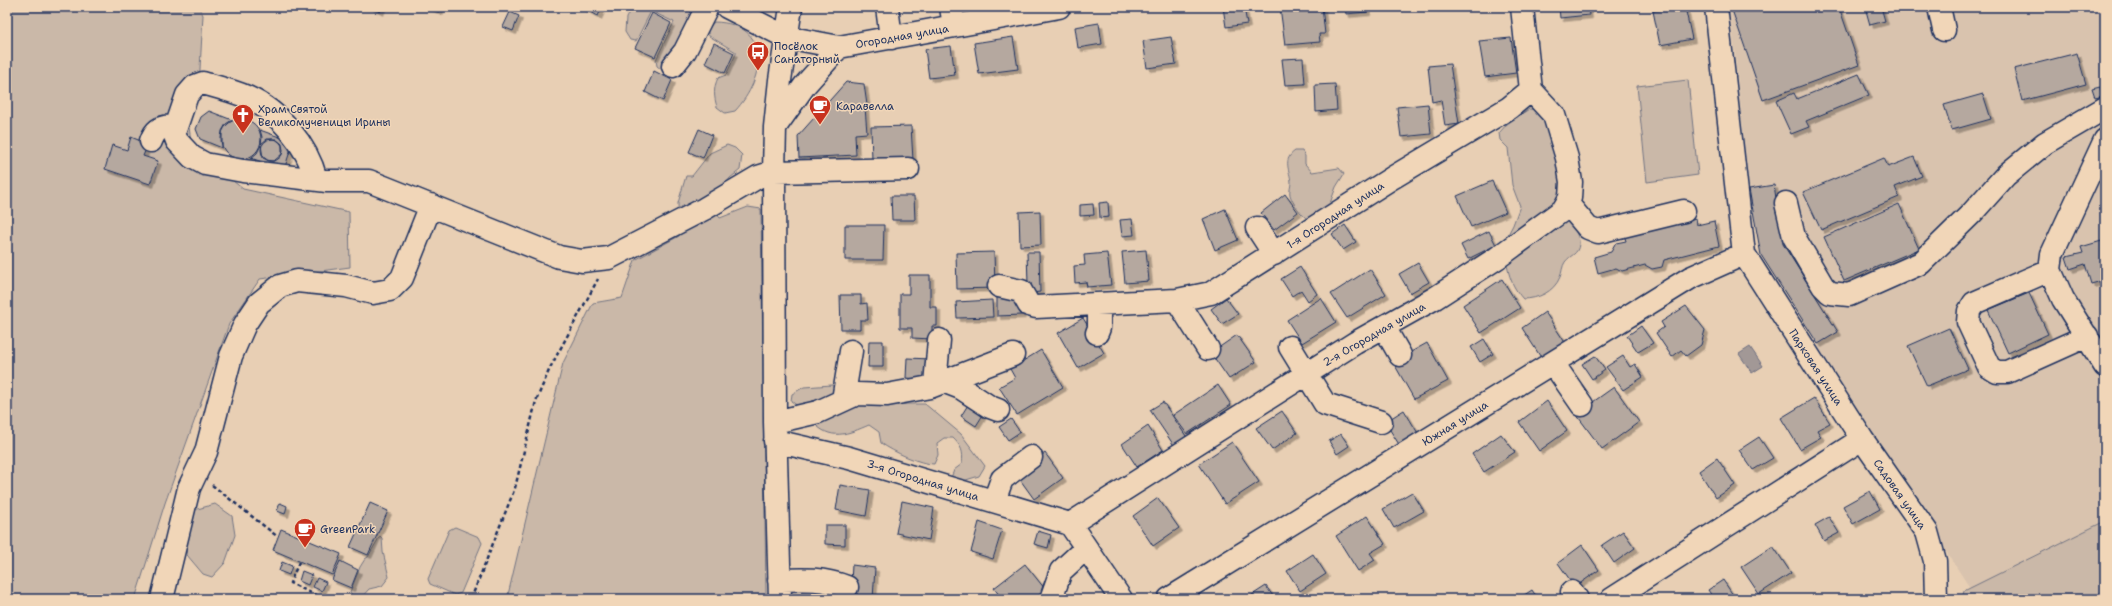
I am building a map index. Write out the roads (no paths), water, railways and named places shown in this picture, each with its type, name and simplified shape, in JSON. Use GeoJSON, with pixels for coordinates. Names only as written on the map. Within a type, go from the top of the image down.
{"type":"FeatureCollection","features":[{"type":"Feature","properties":{"kind":"street"},"geometry":{"type":"LineString","coordinates":[[673,66],[685,51],[707,7]]}},
{"type":"Feature","properties":{"kind":"street","name":"Огородная улица"},"geometry":{"type":"LineString","coordinates":[[727,7],[786,37],[839,47],[891,38],[952,16],[1059,7]]}},
{"type":"Feature","properties":{"kind":"street"},"geometry":{"type":"LineString","coordinates":[[791,7],[775,127],[774,172],[775,431],[779,589],[814,578],[828,580],[847,587]]}},
{"type":"Feature","properties":{"kind":"street"},"geometry":{"type":"LineString","coordinates":[[886,7],[891,38]]}},
{"type":"Feature","properties":{"kind":"street"},"geometry":{"type":"LineString","coordinates":[[1522,7],[1531,90],[1554,115],[1567,158],[1570,182],[1568,204],[1588,228],[1598,232],[1684,211]]}},
{"type":"Feature","properties":{"kind":"street","name":"Парковая улица"},"geometry":{"type":"LineString","coordinates":[[1716,7],[1744,254],[1862,439]]}},
{"type":"Feature","properties":{"kind":"street"},"geometry":{"type":"LineString","coordinates":[[1939,7],[1944,30]]}},
{"type":"Feature","properties":{"kind":"street"},"geometry":{"type":"LineString","coordinates":[[775,127],[805,85],[839,47]]}},
{"type":"Feature","properties":{"kind":"street"},"geometry":{"type":"LineString","coordinates":[[316,179],[304,150],[293,134],[266,108],[247,97],[203,83],[199,84],[187,95],[174,133],[176,141],[192,157],[204,164],[243,171],[316,179],[369,182],[431,205],[559,257],[582,261],[609,258],[704,209],[758,177],[774,172],[908,169]]}},
{"type":"Feature","properties":{"kind":"street","name":"1-я Огородная улица"},"geometry":{"type":"LineString","coordinates":[[1000,286],[1021,291],[1029,305],[1042,307],[1178,300],[1211,293],[1392,178],[1509,108],[1531,90]]}},
{"type":"Feature","properties":{"kind":"street"},"geometry":{"type":"LineString","coordinates":[[1786,203],[1794,237],[1823,286],[1830,293],[1849,295],[1921,263],[1972,213],[2006,175],[2045,143],[2105,108]]}},
{"type":"Feature","properties":{"kind":"street"},"geometry":{"type":"LineString","coordinates":[[151,141],[153,134],[160,128],[169,126],[176,128]]}},
{"type":"Feature","properties":{"kind":"street"},"geometry":{"type":"LineString","coordinates":[[2105,140],[2052,254],[2050,270],[2063,299],[2105,366]]}},
{"type":"Feature","properties":{"kind":"street","name":"2-я Огородная улица"},"geometry":{"type":"LineString","coordinates":[[1070,524],[1136,490],[1307,374],[1435,298],[1497,258],[1552,219],[1568,204]]}},
{"type":"Feature","properties":{"kind":"street"},"geometry":{"type":"LineString","coordinates":[[162,599],[189,488],[206,452],[232,356],[245,324],[259,303],[280,286],[297,281],[346,286],[373,293],[390,290],[402,278],[431,205]]}},
{"type":"Feature","properties":{"kind":"street"},"geometry":{"type":"LineString","coordinates":[[1257,228],[1274,254]]}},
{"type":"Feature","properties":{"kind":"street","name":"Южная улица"},"geometry":{"type":"LineString","coordinates":[[1169,599],[1690,278],[1744,254]]}},
{"type":"Feature","properties":{"kind":"street"},"geometry":{"type":"LineString","coordinates":[[2050,270],[1974,304],[1969,312],[1968,322],[1989,367],[1997,372],[2007,372],[2087,336]]}},
{"type":"Feature","properties":{"kind":"street"},"geometry":{"type":"LineString","coordinates":[[1178,300],[1208,349]]}},
{"type":"Feature","properties":{"kind":"street"},"geometry":{"type":"LineString","coordinates":[[1097,333],[1099,328],[1099,304]]}},
{"type":"Feature","properties":{"kind":"street"},"geometry":{"type":"LineString","coordinates":[[1384,327],[1400,355]]}},
{"type":"Feature","properties":{"kind":"street"},"geometry":{"type":"LineString","coordinates":[[939,340],[939,383]]}},
{"type":"Feature","properties":{"kind":"street"},"geometry":{"type":"LineString","coordinates":[[1290,347],[1325,404],[1381,422]]}},
{"type":"Feature","properties":{"kind":"street"},"geometry":{"type":"LineString","coordinates":[[843,400],[851,351]]}},
{"type":"Feature","properties":{"kind":"street"},"geometry":{"type":"LineString","coordinates":[[775,431],[857,394],[887,395],[910,392],[939,383],[1013,355]]}},
{"type":"Feature","properties":{"kind":"street"},"geometry":{"type":"LineString","coordinates":[[1553,363],[1582,405]]}},
{"type":"Feature","properties":{"kind":"street"},"geometry":{"type":"LineString","coordinates":[[939,383],[962,388],[990,407],[998,410]]}},
{"type":"Feature","properties":{"kind":"street","name":"3-я Огородная улица"},"geometry":{"type":"LineString","coordinates":[[775,431],[849,458],[898,479],[994,501],[1070,524]]}},
{"type":"Feature","properties":{"kind":"street"},"geometry":{"type":"LineString","coordinates":[[1612,599],[1862,439]]}},
{"type":"Feature","properties":{"kind":"street","name":"Садовая улица"},"geometry":{"type":"LineString","coordinates":[[1862,439],[1927,532],[1935,561],[1936,599]]}},
{"type":"Feature","properties":{"kind":"street"},"geometry":{"type":"LineString","coordinates":[[994,501],[1002,479],[1031,457]]}},
{"type":"Feature","properties":{"kind":"street"},"geometry":{"type":"LineString","coordinates":[[1070,524],[1121,599]]}},
{"type":"Feature","properties":{"kind":"street"},"geometry":{"type":"LineString","coordinates":[[1051,599],[1061,571],[1086,548]]}},
{"type":"Feature","properties":{"kind":"place","name":"Посёлок Санаторный"},"geometry":{"type":"Point","coordinates":[758,72]}},
{"type":"Feature","properties":{"kind":"place","name":"Каравелла"},"geometry":{"type":"Point","coordinates":[820,126]}},
{"type":"Feature","properties":{"kind":"place","name":"Храм Святой Великомученицы Ирины"},"geometry":{"type":"Point","coordinates":[243,134]}},
{"type":"Feature","properties":{"kind":"place","name":"GreenPark"},"geometry":{"type":"Point","coordinates":[305,548]}}]}
